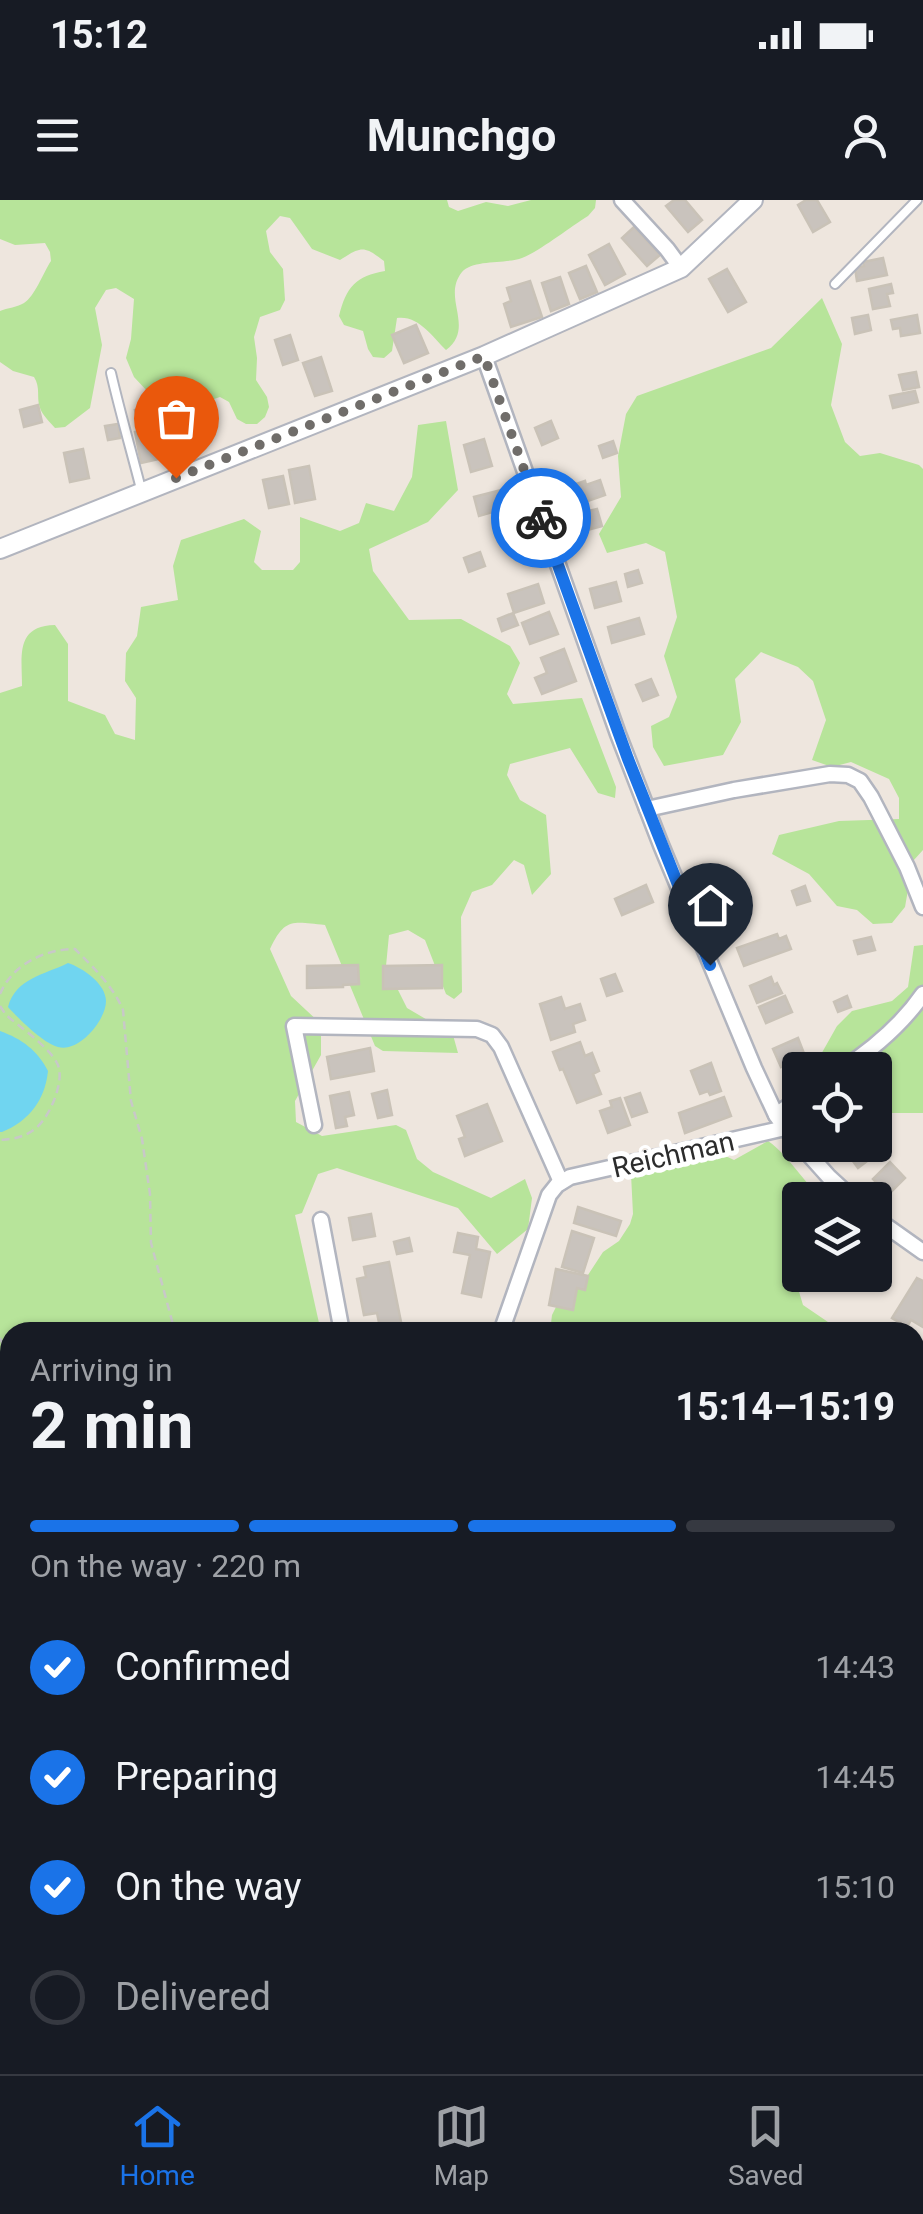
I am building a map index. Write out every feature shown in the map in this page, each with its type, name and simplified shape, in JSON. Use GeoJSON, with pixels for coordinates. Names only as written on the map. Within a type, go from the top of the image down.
{"type":"FeatureCollection","features":[{"type":"Feature","properties":{"kind":"street"},"geometry":{"type":"LineString","coordinates":[[622,200],[668,248],[681,268]]}},
{"type":"Feature","properties":{"kind":"street"},"geometry":{"type":"LineString","coordinates":[[0,549],[484,356],[681,268],[753,200]]}},
{"type":"Feature","properties":{"kind":"street"},"geometry":{"type":"LineString","coordinates":[[484,356],[647,809],[702,948],[781,1122],[834,1182]]}},
{"type":"Feature","properties":{"kind":"street"},"geometry":{"type":"LineString","coordinates":[[647,809],[734,790],[830,774],[848,775],[860,781],[871,797],[923,907]]}},
{"type":"Feature","properties":{"kind":"street"},"geometry":{"type":"LineString","coordinates":[[868,1052],[901,1022],[923,994]]}},
{"type":"Feature","properties":{"kind":"street"},"geometry":{"type":"LineString","coordinates":[[314,1125],[294,1026],[468,1027],[495,1038],[561,1182],[549,1196],[505,1322]]}},
{"type":"Feature","properties":{"kind":"street","name":"Reichman"},"geometry":{"type":"LineString","coordinates":[[561,1182],[781,1122]]}},
{"type":"Feature","properties":{"kind":"street"},"geometry":{"type":"LineString","coordinates":[[320,1220],[340,1322]]}},
{"type":"Feature","properties":{"kind":"street"},"geometry":{"type":"LineString","coordinates":[[892,1230],[923,1252]]}},
{"type":"Feature","properties":{"kind":"lane"},"geometry":{"type":"LineString","coordinates":[[835,284],[917,200]]}},
{"type":"Feature","properties":{"kind":"lane"},"geometry":{"type":"LineString","coordinates":[[112,373],[142,492]]}},
{"type":"Feature","properties":{"kind":"path"},"geometry":{"type":"LineString","coordinates":[[0,994],[30,959],[74,949],[118,998],[123,1010],[131,1101],[142,1139],[150,1194],[151,1243],[172,1322]]}},
{"type":"Feature","properties":{"kind":"path"},"geometry":{"type":"LineString","coordinates":[[0,1006],[55,1058],[60,1069],[60,1082],[40,1126],[18,1139],[0,1140]]}},
{"type":"Feature","properties":{"kind":"green space"},"geometry":{"type":"Polygon","coordinates":[[[0,200],[447,200],[449,207],[458,211],[486,202],[508,206],[531,200],[596,200],[588,216],[529,255],[474,265],[462,272],[455,292],[458,332],[446,350],[418,323],[397,318],[392,351],[384,358],[373,357],[363,331],[344,325],[339,316],[354,284],[385,271],[384,261],[363,250],[340,260],[312,249],[290,218],[280,216],[266,231],[270,252],[283,269],[285,300],[280,310],[260,317],[254,337],[256,380],[269,407],[265,417],[257,424],[246,424],[237,419],[229,402],[220,397],[190,407],[148,392],[134,377],[126,358],[134,299],[116,288],[106,290],[95,308],[102,345],[90,408],[65,427],[55,428],[40,408],[34,377],[0,362],[0,311],[28,300],[51,261],[45,243],[15,245],[0,239],[0,200]]]}},
{"type":"Feature","properties":{"kind":"green space"},"geometry":{"type":"Polygon","coordinates":[[[822,298],[842,344],[831,405],[845,442],[860,456],[880,453],[923,469],[923,850],[913,861],[905,907],[892,923],[873,924],[857,910],[837,906],[809,874],[772,854],[779,835],[839,821],[899,819],[899,798],[889,779],[851,762],[832,767],[812,760],[826,720],[813,681],[798,667],[761,652],[735,679],[741,722],[723,755],[664,766],[653,747],[651,726],[669,717],[677,697],[664,656],[677,617],[665,552],[646,543],[607,553],[599,534],[621,497],[618,456],[626,414],[637,396],[771,348],[822,298]]]}},
{"type":"Feature","properties":{"kind":"green space"},"geometry":{"type":"Polygon","coordinates":[[[446,421],[458,490],[428,522],[369,549],[373,571],[409,620],[461,619],[510,646],[520,663],[507,694],[513,704],[582,698],[616,787],[615,798],[598,793],[570,748],[510,764],[507,775],[520,800],[546,815],[551,874],[532,895],[524,865],[514,860],[492,885],[472,892],[461,917],[462,992],[454,999],[446,994],[425,940],[408,930],[389,935],[386,966],[407,1008],[453,1035],[458,1053],[383,1051],[375,1046],[325,925],[291,924],[280,931],[270,949],[291,996],[321,1024],[321,1055],[295,1101],[296,1122],[322,1136],[396,1125],[406,1130],[417,1159],[433,1172],[491,1198],[525,1179],[532,1198],[528,1229],[497,1254],[458,1208],[337,1168],[318,1174],[302,1213],[295,1215],[319,1322],[0,1322],[0,693],[22,686],[22,654],[27,637],[42,627],[55,625],[68,644],[68,701],[105,715],[115,734],[135,740],[136,698],[125,681],[126,653],[137,636],[141,607],[178,600],[173,566],[181,540],[244,519],[261,531],[254,562],[262,570],[293,570],[300,562],[300,517],[340,531],[359,523],[366,503],[394,511],[412,477],[418,425],[446,421]]]}},
{"type":"Feature","properties":{"kind":"green space"},"geometry":{"type":"Polygon","coordinates":[[[923,945],[923,1113],[892,1113],[892,1052],[822,1052],[837,1026],[852,1011],[892,1001],[908,987],[914,946],[923,945]]]}},
{"type":"Feature","properties":{"kind":"green space"},"geometry":{"type":"Polygon","coordinates":[[[768,1141],[782,1153],[782,1162],[790,1162],[807,1182],[782,1182],[782,1292],[799,1292],[803,1305],[828,1322],[551,1322],[556,1307],[586,1278],[603,1252],[619,1241],[630,1224],[631,1174],[637,1166],[694,1150],[715,1151],[734,1160],[768,1141]]]}},
{"type":"Feature","properties":{"kind":"water"},"geometry":{"type":"Polygon","coordinates":[[[68,963],[93,978],[106,1001],[90,1033],[66,1048],[38,1036],[8,1007],[24,983],[68,963]]]}},
{"type":"Feature","properties":{"kind":"water"},"geometry":{"type":"Polygon","coordinates":[[[0,1031],[28,1046],[48,1071],[34,1108],[2,1132],[0,1132],[0,1031]]]}},
{"type":"Feature","properties":{"kind":"building"},"geometry":{"type":"Polygon","coordinates":[[[674,200],[685,200],[702,220],[688,232],[666,206],[674,200]]]}},
{"type":"Feature","properties":{"kind":"building"},"geometry":{"type":"Polygon","coordinates":[[[817,200],[830,222],[813,232],[798,205],[817,200]]]}},
{"type":"Feature","properties":{"kind":"building"},"geometry":{"type":"Polygon","coordinates":[[[634,227],[660,255],[647,266],[622,238],[634,227]]]}},
{"type":"Feature","properties":{"kind":"building"},"geometry":{"type":"Polygon","coordinates":[[[609,244],[625,274],[605,285],[589,255],[609,244]]]}},
{"type":"Feature","properties":{"kind":"building"},"geometry":{"type":"Polygon","coordinates":[[[883,258],[887,275],[857,281],[855,268],[883,258]]]}},
{"type":"Feature","properties":{"kind":"building"},"geometry":{"type":"Polygon","coordinates":[[[586,266],[597,292],[580,299],[569,273],[586,266]]]}},
{"type":"Feature","properties":{"kind":"building"},"geometry":{"type":"Polygon","coordinates":[[[727,269],[746,302],[728,312],[709,279],[727,269]]]}},
{"type":"Feature","properties":{"kind":"building"},"geometry":{"type":"Polygon","coordinates":[[[560,277],[569,304],[551,311],[542,283],[560,277]]]}},
{"type":"Feature","properties":{"kind":"building"},"geometry":{"type":"Polygon","coordinates":[[[530,281],[542,317],[511,327],[504,304],[511,301],[507,288],[530,281]]]}},
{"type":"Feature","properties":{"kind":"building"},"geometry":{"type":"Polygon","coordinates":[[[891,284],[893,293],[887,294],[890,306],[873,309],[869,289],[891,284]]]}},
{"type":"Feature","properties":{"kind":"building"},"geometry":{"type":"Polygon","coordinates":[[[868,315],[871,330],[855,334],[852,318],[868,315]]]}},
{"type":"Feature","properties":{"kind":"building"},"geometry":{"type":"Polygon","coordinates":[[[917,315],[920,333],[901,336],[900,328],[893,329],[891,320],[917,315]]]}},
{"type":"Feature","properties":{"kind":"building"},"geometry":{"type":"Polygon","coordinates":[[[416,325],[428,353],[404,363],[392,335],[416,325]]]}},
{"type":"Feature","properties":{"kind":"building"},"geometry":{"type":"Polygon","coordinates":[[[290,335],[298,360],[283,365],[275,340],[290,335]]]}},
{"type":"Feature","properties":{"kind":"building"},"geometry":{"type":"Polygon","coordinates":[[[321,357],[332,391],[315,396],[303,363],[321,357]]]}},
{"type":"Feature","properties":{"kind":"building"},"geometry":{"type":"Polygon","coordinates":[[[916,372],[919,387],[903,390],[899,375],[916,372]]]}},
{"type":"Feature","properties":{"kind":"building"},"geometry":{"type":"Polygon","coordinates":[[[915,391],[918,402],[893,408],[890,396],[915,391]]]}},
{"type":"Feature","properties":{"kind":"building"},"geometry":{"type":"Polygon","coordinates":[[[38,405],[42,422],[24,427],[20,410],[38,405]]]}},
{"type":"Feature","properties":{"kind":"building"},"geometry":{"type":"Polygon","coordinates":[[[151,407],[155,424],[139,427],[135,410],[151,407]]]}},
{"type":"Feature","properties":{"kind":"building"},"geometry":{"type":"Polygon","coordinates":[[[184,415],[191,448],[169,454],[161,420],[184,415]]]}},
{"type":"Feature","properties":{"kind":"building"},"geometry":{"type":"Polygon","coordinates":[[[551,421],[558,438],[542,445],[535,428],[551,421]]]}},
{"type":"Feature","properties":{"kind":"building"},"geometry":{"type":"Polygon","coordinates":[[[118,424],[120,438],[108,440],[105,426],[118,424]]]}},
{"type":"Feature","properties":{"kind":"building"},"geometry":{"type":"Polygon","coordinates":[[[157,427],[163,458],[141,463],[135,432],[157,427]]]}},
{"type":"Feature","properties":{"kind":"building"},"geometry":{"type":"Polygon","coordinates":[[[484,439],[492,466],[471,472],[464,445],[484,439]]]}},
{"type":"Feature","properties":{"kind":"building"},"geometry":{"type":"Polygon","coordinates":[[[613,441],[617,453],[603,458],[599,446],[613,441]]]}},
{"type":"Feature","properties":{"kind":"building"},"geometry":{"type":"Polygon","coordinates":[[[83,449],[89,478],[70,482],[64,453],[83,449]]]}},
{"type":"Feature","properties":{"kind":"building"},"geometry":{"type":"Polygon","coordinates":[[[309,466],[315,499],[295,503],[289,470],[309,466]]]}},
{"type":"Feature","properties":{"kind":"building"},"geometry":{"type":"Polygon","coordinates":[[[283,476],[289,504],[269,508],[263,480],[283,476]]]}},
{"type":"Feature","properties":{"kind":"building"},"geometry":{"type":"Polygon","coordinates":[[[600,480],[605,495],[562,510],[556,491],[600,480]]]}},
{"type":"Feature","properties":{"kind":"building"},"geometry":{"type":"Polygon","coordinates":[[[505,489],[510,507],[479,516],[474,497],[505,489]]]}},
{"type":"Feature","properties":{"kind":"building"},"geometry":{"type":"Polygon","coordinates":[[[597,509],[602,526],[572,534],[569,524],[578,521],[576,514],[597,509]]]}},
{"type":"Feature","properties":{"kind":"building"},"geometry":{"type":"Polygon","coordinates":[[[480,552],[485,566],[469,572],[464,558],[480,552]]]}},
{"type":"Feature","properties":{"kind":"building"},"geometry":{"type":"Polygon","coordinates":[[[638,570],[642,583],[628,587],[625,574],[638,570]]]}},
{"type":"Feature","properties":{"kind":"building"},"geometry":{"type":"Polygon","coordinates":[[[616,582],[621,601],[595,608],[590,589],[616,582]]]}},
{"type":"Feature","properties":{"kind":"building"},"geometry":{"type":"Polygon","coordinates":[[[538,584],[544,603],[514,613],[508,594],[538,584]]]}},
{"type":"Feature","properties":{"kind":"building"},"geometry":{"type":"Polygon","coordinates":[[[549,612],[558,634],[530,644],[522,623],[549,612]]]}},
{"type":"Feature","properties":{"kind":"building"},"geometry":{"type":"Polygon","coordinates":[[[513,613],[518,625],[502,631],[498,619],[513,613]]]}},
{"type":"Feature","properties":{"kind":"building"},"geometry":{"type":"Polygon","coordinates":[[[639,618],[644,634],[612,643],[608,627],[639,618]]]}},
{"type":"Feature","properties":{"kind":"building"},"geometry":{"type":"Polygon","coordinates":[[[564,649],[576,681],[542,694],[535,678],[547,673],[541,658],[564,649]]]}},
{"type":"Feature","properties":{"kind":"building"},"geometry":{"type":"Polygon","coordinates":[[[651,679],[658,695],[643,701],[636,685],[651,679]]]}},
{"type":"Feature","properties":{"kind":"building"},"geometry":{"type":"Polygon","coordinates":[[[646,885],[653,902],[622,915],[615,899],[646,885]]]}},
{"type":"Feature","properties":{"kind":"building"},"geometry":{"type":"Polygon","coordinates":[[[805,886],[810,901],[797,905],[792,891],[805,886]]]}},
{"type":"Feature","properties":{"kind":"building"},"geometry":{"type":"Polygon","coordinates":[[[777,934],[779,939],[786,936],[791,949],[744,966],[737,948],[777,934]]]}},
{"type":"Feature","properties":{"kind":"building"},"geometry":{"type":"Polygon","coordinates":[[[871,937],[875,950],[858,954],[854,941],[871,937]]]}},
{"type":"Feature","properties":{"kind":"building"},"geometry":{"type":"Polygon","coordinates":[[[358,965],[359,984],[307,988],[307,966],[358,965]]]}},
{"type":"Feature","properties":{"kind":"building"},"geometry":{"type":"Polygon","coordinates":[[[442,965],[442,988],[383,989],[383,966],[442,965]]]}},
{"type":"Feature","properties":{"kind":"building"},"geometry":{"type":"Polygon","coordinates":[[[615,974],[622,991],[607,996],[601,979],[615,974]]]}},
{"type":"Feature","properties":{"kind":"building"},"geometry":{"type":"Polygon","coordinates":[[[771,977],[782,993],[757,1003],[750,986],[771,977]]]}},
{"type":"Feature","properties":{"kind":"building"},"geometry":{"type":"Polygon","coordinates":[[[785,996],[792,1012],[766,1023],[759,1007],[785,996]]]}},
{"type":"Feature","properties":{"kind":"building"},"geometry":{"type":"Polygon","coordinates":[[[847,996],[851,1007],[838,1012],[834,1002],[847,996]]]}},
{"type":"Feature","properties":{"kind":"building"},"geometry":{"type":"Polygon","coordinates":[[[561,997],[565,1009],[580,1004],[585,1020],[573,1024],[575,1032],[551,1040],[540,1004],[561,997]]]}},
{"type":"Feature","properties":{"kind":"building"},"geometry":{"type":"Polygon","coordinates":[[[798,1038],[803,1052],[782,1052],[781,1067],[773,1049],[798,1038]]]}},
{"type":"Feature","properties":{"kind":"building"},"geometry":{"type":"Polygon","coordinates":[[[580,1042],[585,1056],[592,1053],[599,1071],[593,1074],[601,1094],[577,1103],[553,1052],[580,1042]]]}},
{"type":"Feature","properties":{"kind":"building"},"geometry":{"type":"Polygon","coordinates":[[[370,1048],[374,1071],[331,1079],[327,1057],[370,1048]]]}},
{"type":"Feature","properties":{"kind":"building"},"geometry":{"type":"Polygon","coordinates":[[[711,1063],[721,1091],[700,1094],[691,1071],[711,1063]]]}},
{"type":"Feature","properties":{"kind":"building"},"geometry":{"type":"Polygon","coordinates":[[[387,1090],[392,1115],[378,1118],[372,1094],[387,1090]]]}},
{"type":"Feature","properties":{"kind":"building"},"geometry":{"type":"Polygon","coordinates":[[[349,1092],[354,1115],[345,1117],[347,1126],[336,1128],[330,1096],[349,1092]]]}},
{"type":"Feature","properties":{"kind":"building"},"geometry":{"type":"Polygon","coordinates":[[[640,1093],[647,1112],[632,1117],[625,1098],[640,1093]]]}},
{"type":"Feature","properties":{"kind":"building"},"geometry":{"type":"Polygon","coordinates":[[[724,1097],[731,1116],[685,1133],[679,1113],[724,1097]]]}},
{"type":"Feature","properties":{"kind":"building"},"geometry":{"type":"Polygon","coordinates":[[[620,1098],[630,1125],[608,1133],[600,1111],[612,1107],[610,1101],[620,1098]]]}},
{"type":"Feature","properties":{"kind":"building"},"geometry":{"type":"Polygon","coordinates":[[[487,1104],[502,1141],[465,1156],[459,1139],[465,1137],[457,1116],[487,1104]]]}},
{"type":"Feature","properties":{"kind":"building"},"geometry":{"type":"Polygon","coordinates":[[[890,1162],[905,1178],[892,1191],[892,1182],[873,1179],[890,1162]]]}},
{"type":"Feature","properties":{"kind":"building"},"geometry":{"type":"Polygon","coordinates":[[[578,1207],[621,1221],[616,1236],[574,1223],[578,1207]]]}},
{"type":"Feature","properties":{"kind":"building"},"geometry":{"type":"Polygon","coordinates":[[[371,1214],[375,1236],[353,1240],[349,1218],[371,1214]]]}},
{"type":"Feature","properties":{"kind":"building"},"geometry":{"type":"Polygon","coordinates":[[[572,1231],[594,1238],[583,1273],[562,1267],[572,1231]]]}},
{"type":"Feature","properties":{"kind":"building"},"geometry":{"type":"Polygon","coordinates":[[[458,1233],[478,1237],[476,1249],[490,1252],[481,1297],[462,1293],[470,1255],[454,1252],[458,1233]]]}},
{"type":"Feature","properties":{"kind":"building"},"geometry":{"type":"Polygon","coordinates":[[[409,1238],[412,1251],[397,1254],[394,1242],[409,1238]]]}},
{"type":"Feature","properties":{"kind":"building"},"geometry":{"type":"Polygon","coordinates":[[[389,1262],[401,1322],[379,1322],[377,1313],[364,1315],[357,1279],[366,1277],[364,1267],[389,1262]]]}},
{"type":"Feature","properties":{"kind":"building"},"geometry":{"type":"Polygon","coordinates":[[[556,1269],[588,1276],[585,1290],[577,1288],[573,1310],[549,1305],[556,1269]]]}},
{"type":"Feature","properties":{"kind":"building"},"geometry":{"type":"Polygon","coordinates":[[[917,1278],[923,1281],[923,1322],[899,1322],[892,1318],[917,1278]]]}},
{"type":"Feature","properties":{"kind":"way so far"},"geometry":{"type":"LineString","coordinates":[[176,478],[484,356],[541,518]]}},
{"type":"Feature","properties":{"kind":"route"},"geometry":{"type":"LineString","coordinates":[[541,518],[660,846],[710,965]]}}]}
